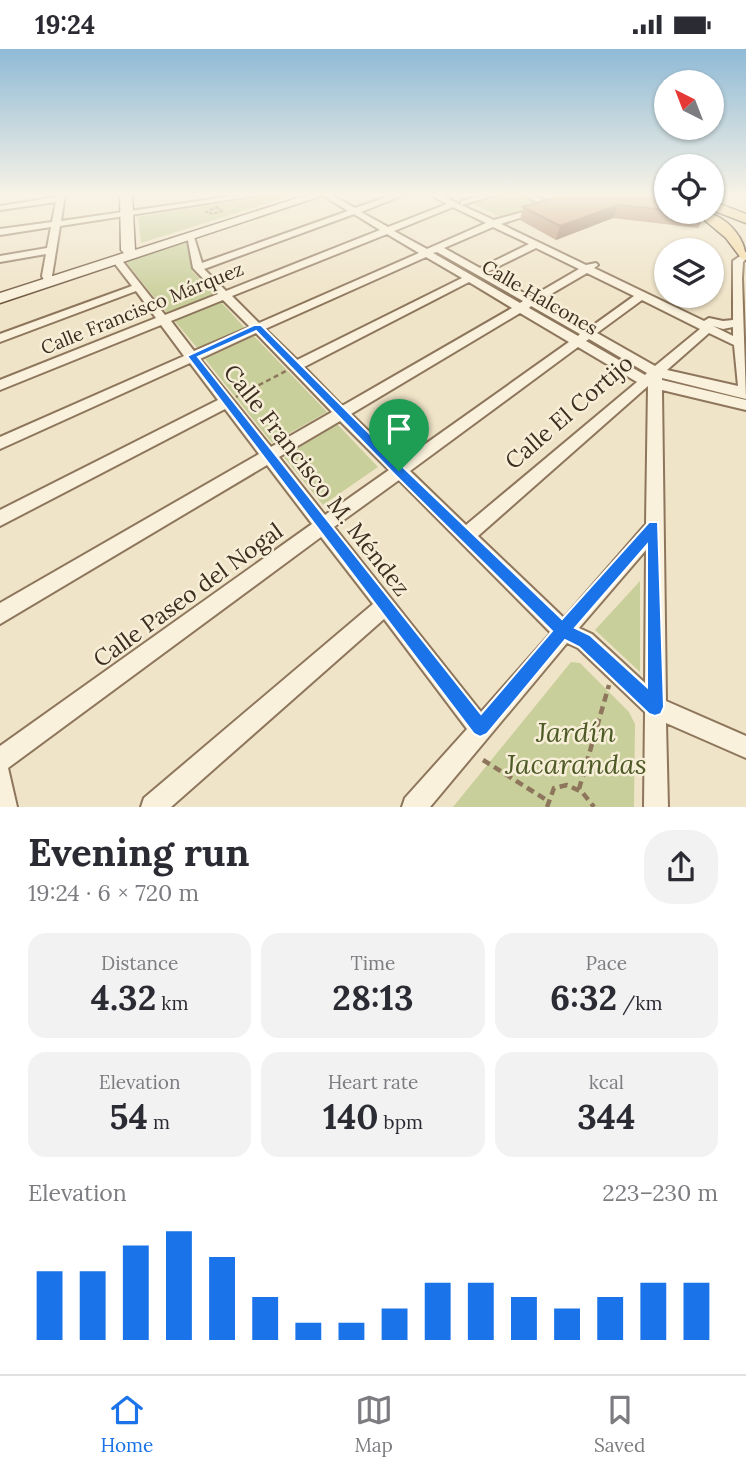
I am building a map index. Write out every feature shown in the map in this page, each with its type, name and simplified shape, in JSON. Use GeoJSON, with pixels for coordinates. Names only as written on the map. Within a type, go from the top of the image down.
{"type":"FeatureCollection","features":[{"type":"Feature","properties":{"kind":"main road"},"geometry":{"type":"LineString","coordinates":[[726,229],[746,255]]}},
{"type":"Feature","properties":{"kind":"street"},"geometry":{"type":"LineString","coordinates":[[48,279],[55,229]]}},
{"type":"Feature","properties":{"kind":"street"},"geometry":{"type":"LineString","coordinates":[[126,255],[127,229]]}},
{"type":"Feature","properties":{"kind":"street"},"geometry":{"type":"LineString","coordinates":[[126,255],[201,229]]}},
{"type":"Feature","properties":{"kind":"street"},"geometry":{"type":"LineString","coordinates":[[0,291],[214,229]]}},
{"type":"Feature","properties":{"kind":"street"},"geometry":{"type":"LineString","coordinates":[[198,268],[304,229]]}},
{"type":"Feature","properties":{"kind":"street","name":"Calle Francisco Márquez"},"geometry":{"type":"LineString","coordinates":[[0,385],[162,318],[389,229]]}},
{"type":"Feature","properties":{"kind":"street","name":"Calle Halcones"},"geometry":{"type":"LineString","coordinates":[[395,229],[653,379],[746,405]]}},
{"type":"Feature","properties":{"kind":"street"},"geometry":{"type":"LineString","coordinates":[[0,443],[480,229]]}},
{"type":"Feature","properties":{"kind":"street"},"geometry":{"type":"LineString","coordinates":[[513,229],[739,343]]}},
{"type":"Feature","properties":{"kind":"street"},"geometry":{"type":"LineString","coordinates":[[523,234],[536,244],[714,323],[738,323]]}},
{"type":"Feature","properties":{"kind":"street"},"geometry":{"type":"LineString","coordinates":[[190,237],[198,268],[341,414],[563,631],[584,641],[655,707],[746,747]]}},
{"type":"Feature","properties":{"kind":"street"},"geometry":{"type":"LineString","coordinates":[[296,366],[536,244]]}},
{"type":"Feature","properties":{"kind":"street"},"geometry":{"type":"LineString","coordinates":[[0,259],[52,250]]}},
{"type":"Feature","properties":{"kind":"street","name":"Calle Francisco M. Méndez"},"geometry":{"type":"LineString","coordinates":[[126,255],[138,287],[480,728]]}},
{"type":"Feature","properties":{"kind":"street"},"geometry":{"type":"LineString","coordinates":[[746,255],[738,261],[739,343],[746,394]]}},
{"type":"Feature","properties":{"kind":"street"},"geometry":{"type":"LineString","coordinates":[[0,614],[590,267]]}},
{"type":"Feature","properties":{"kind":"street"},"geometry":{"type":"LineString","coordinates":[[0,298],[48,279]]}},
{"type":"Feature","properties":{"kind":"street"},"geometry":{"type":"LineString","coordinates":[[0,338],[138,287]]}},
{"type":"Feature","properties":{"kind":"street","name":"Calle Paseo del Nogal"},"geometry":{"type":"LineString","coordinates":[[0,760],[642,295]]}},
{"type":"Feature","properties":{"kind":"street","name":"Calle El Cortijo"},"geometry":{"type":"LineString","coordinates":[[465,536],[653,379],[708,328]]}},
{"type":"Feature","properties":{"kind":"street"},"geometry":{"type":"LineString","coordinates":[[653,379],[656,807]]}},
{"type":"Feature","properties":{"kind":"street","name":"Calle Halcones"},"geometry":{"type":"LineString","coordinates":[[653,379],[746,394]]}},
{"type":"Feature","properties":{"kind":"street"},"geometry":{"type":"LineString","coordinates":[[0,518],[227,402]]}},
{"type":"Feature","properties":{"kind":"street"},"geometry":{"type":"LineString","coordinates":[[414,807],[654,527]]}},
{"type":"Feature","properties":{"kind":"street"},"geometry":{"type":"LineString","coordinates":[[153,807],[385,605]]}},
{"type":"Feature","properties":{"kind":"street"},"geometry":{"type":"LineString","coordinates":[[0,776],[5,807]]}},
{"type":"Feature","properties":{"kind":"path"},"geometry":{"type":"LineString","coordinates":[[227,402],[296,366]]}},
{"type":"Feature","properties":{"kind":"path"},"geometry":{"type":"LineString","coordinates":[[579,789],[609,685]]}},
{"type":"Feature","properties":{"kind":"path"},"geometry":{"type":"LineString","coordinates":[[483,760],[548,804],[557,785],[565,784],[579,789],[594,807]]}},
{"type":"Feature","properties":{"kind":"green space"},"geometry":{"type":"Polygon","coordinates":[[[139,229],[184,229],[141,243],[139,229]]]}},
{"type":"Feature","properties":{"kind":"green space"},"geometry":{"type":"Polygon","coordinates":[[[187,242],[192,271],[215,294],[167,313],[126,262],[187,242]]]}},
{"type":"Feature","properties":{"kind":"green space"},"geometry":{"type":"Polygon","coordinates":[[[219,300],[245,328],[198,349],[173,319],[219,300]]]}},
{"type":"Feature","properties":{"kind":"green space"},"geometry":{"type":"Polygon","coordinates":[[[254,336],[327,412],[272,443],[205,359],[254,336]]]}},
{"type":"Feature","properties":{"kind":"green space"},"geometry":{"type":"Polygon","coordinates":[[[337,424],[378,467],[323,505],[284,457],[337,424]]]}},
{"type":"Feature","properties":{"kind":"green space"},"geometry":{"type":"Polygon","coordinates":[[[640,581],[640,672],[595,630],[640,581]]]}},
{"type":"Feature","properties":{"kind":"green space","name":"Jardín Jacarandas"},"geometry":{"type":"Polygon","coordinates":[[[571,662],[580,663],[629,712],[635,724],[634,807],[453,807],[571,662]]]}},
{"type":"Feature","properties":{"kind":"route"},"geometry":{"type":"LineString","coordinates":[[399,471],[257,327],[191,356],[480,728],[563,631],[584,641],[655,707],[654,527],[563,631],[399,471]]}}]}
